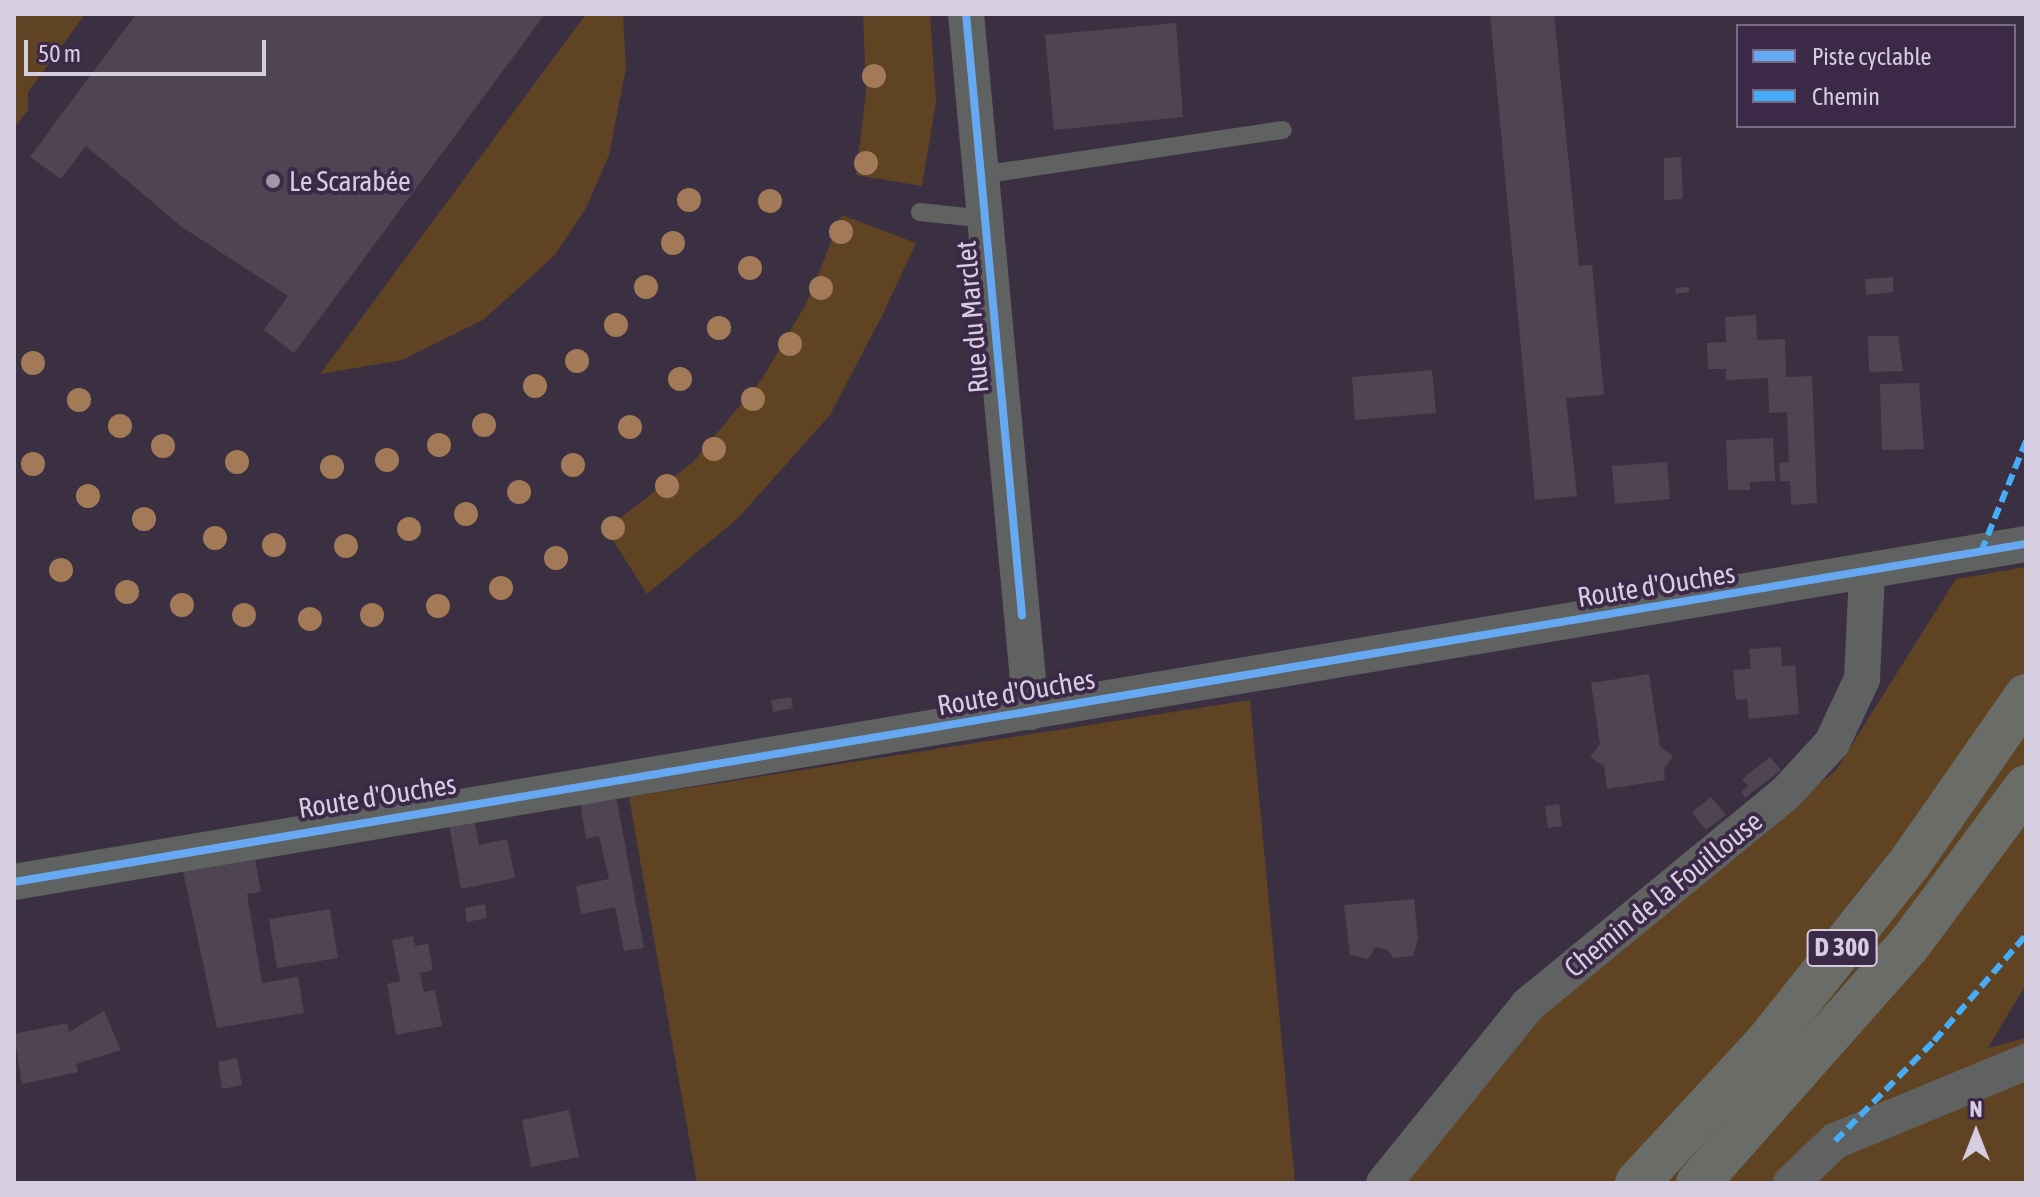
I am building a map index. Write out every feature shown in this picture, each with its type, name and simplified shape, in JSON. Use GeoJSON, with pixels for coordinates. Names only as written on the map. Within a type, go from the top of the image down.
{"type":"FeatureCollection","features":[{"type":"Feature","properties":{"kind":"main road","name":"D 300"},"geometry":{"type":"LineString","coordinates":[[1637,1183],[1768,1041],[1890,888],[2004,734],[2026,696]]}},
{"type":"Feature","properties":{"kind":"main road","name":"D 300"},"geometry":{"type":"LineString","coordinates":[[1698,1183],[1888,970],[2026,787]]}},
{"type":"Feature","properties":{"kind":"street","name":"Rue du Marclet"},"geometry":{"type":"LineString","coordinates":[[966,14],[1031,712]]}},
{"type":"Feature","properties":{"kind":"street","name":"Route d'Ouches"},"geometry":{"type":"LineString","coordinates":[[14,882],[2026,544]]}},
{"type":"Feature","properties":{"kind":"street","name":"Chemin de la Fouillouse"},"geometry":{"type":"LineString","coordinates":[[1384,1183],[1528,1005],[1786,793],[1832,743],[1862,679],[1867,573]]}},
{"type":"Feature","properties":{"kind":"street"},"geometry":{"type":"LineString","coordinates":[[1791,1183],[1835,1141],[2026,1062]]}},
{"type":"Feature","properties":{"kind":"lane"},"geometry":{"type":"LineString","coordinates":[[981,175],[1283,130]]}},
{"type":"Feature","properties":{"kind":"lane"},"geometry":{"type":"LineString","coordinates":[[920,212],[985,219]]}},
{"type":"Feature","properties":{"kind":"shaded area"},"geometry":{"type":"Polygon","coordinates":[[[14,14],[85,14],[28,92],[28,110],[14,128],[14,14]]]}},
{"type":"Feature","properties":{"kind":"shaded area"},"geometry":{"type":"Polygon","coordinates":[[[586,14],[623,14],[626,68],[609,155],[586,208],[554,256],[483,320],[402,360],[320,374],[586,14]]]}},
{"type":"Feature","properties":{"kind":"shaded area"},"geometry":{"type":"Polygon","coordinates":[[[863,14],[930,14],[936,102],[922,186],[856,175],[866,93],[863,14]]]}},
{"type":"Feature","properties":{"kind":"shaded area"},"geometry":{"type":"Polygon","coordinates":[[[842,215],[916,243],[883,314],[830,415],[738,518],[647,594],[606,529],[693,462],[762,379],[807,302],[842,215]]]}},
{"type":"Feature","properties":{"kind":"shaded area"},"geometry":{"type":"Polygon","coordinates":[[[2026,567],[2026,984],[1988,1048],[2026,1038],[2026,1183],[1398,1183],[1532,1016],[1836,770],[1956,579],[2026,567]]]}},
{"type":"Feature","properties":{"kind":"shaded area"},"geometry":{"type":"Polygon","coordinates":[[[1250,700],[1295,1183],[697,1183],[629,797],[1250,700]]]}},
{"type":"Feature","properties":{"kind":"building","name":"Le Scarabée"},"geometry":{"type":"Polygon","coordinates":[[[136,14],[545,14],[294,353],[264,330],[288,296],[182,227],[86,146],[61,179],[30,157],[136,14]]]}},
{"type":"Feature","properties":{"kind":"building"},"geometry":{"type":"Polygon","coordinates":[[[1490,14],[1554,14],[1579,266],[1592,265],[1604,395],[1566,398],[1577,496],[1535,500],[1490,14]]]}},
{"type":"Feature","properties":{"kind":"building"},"geometry":{"type":"Polygon","coordinates":[[[1176,23],[1183,117],[1054,130],[1045,35],[1176,23]]]}},
{"type":"Feature","properties":{"kind":"building"},"geometry":{"type":"Polygon","coordinates":[[[1681,157],[1683,199],[1664,200],[1664,158],[1681,157]]]}},
{"type":"Feature","properties":{"kind":"building"},"geometry":{"type":"Polygon","coordinates":[[[1893,277],[1893,292],[1866,295],[1865,279],[1893,277]]]}},
{"type":"Feature","properties":{"kind":"building"},"geometry":{"type":"Polygon","coordinates":[[[1689,287],[1689,292],[1676,294],[1675,288],[1689,287]]]}},
{"type":"Feature","properties":{"kind":"building"},"geometry":{"type":"Polygon","coordinates":[[[1756,315],[1757,340],[1785,339],[1786,377],[1812,376],[1817,503],[1791,505],[1790,481],[1780,481],[1779,463],[1789,462],[1787,412],[1769,413],[1768,378],[1726,380],[1726,369],[1708,369],[1707,343],[1726,342],[1725,317],[1756,315]]]}},
{"type":"Feature","properties":{"kind":"building"},"geometry":{"type":"Polygon","coordinates":[[[1868,336],[1898,336],[1903,371],[1869,372],[1868,336]]]}},
{"type":"Feature","properties":{"kind":"building"},"geometry":{"type":"Polygon","coordinates":[[[1432,370],[1436,413],[1355,420],[1352,377],[1432,370]]]}},
{"type":"Feature","properties":{"kind":"building"},"geometry":{"type":"Polygon","coordinates":[[[1919,383],[1924,449],[1882,450],[1880,384],[1919,383]]]}},
{"type":"Feature","properties":{"kind":"building"},"geometry":{"type":"Polygon","coordinates":[[[1773,438],[1775,481],[1750,482],[1750,490],[1728,490],[1726,440],[1773,438]]]}},
{"type":"Feature","properties":{"kind":"building"},"geometry":{"type":"Polygon","coordinates":[[[1667,462],[1670,499],[1615,504],[1612,466],[1667,462]]]}},
{"type":"Feature","properties":{"kind":"building"},"geometry":{"type":"Polygon","coordinates":[[[1781,647],[1782,666],[1795,665],[1799,714],[1749,719],[1747,699],[1736,700],[1733,670],[1751,669],[1749,649],[1781,647]]]}},
{"type":"Feature","properties":{"kind":"building"},"geometry":{"type":"Polygon","coordinates":[[[1649,674],[1660,747],[1673,756],[1664,769],[1665,780],[1607,789],[1604,766],[1590,757],[1600,744],[1591,683],[1649,674]]]}},
{"type":"Feature","properties":{"kind":"building"},"geometry":{"type":"Polygon","coordinates":[[[791,697],[793,708],[773,712],[771,700],[791,697]]]}},
{"type":"Feature","properties":{"kind":"building"},"geometry":{"type":"Polygon","coordinates":[[[1770,757],[1781,770],[1745,798],[1741,792],[1748,786],[1742,779],[1770,757]]]}},
{"type":"Feature","properties":{"kind":"building"},"geometry":{"type":"Polygon","coordinates":[[[616,796],[644,948],[624,951],[615,907],[581,914],[576,886],[609,879],[599,836],[586,839],[580,802],[616,796]]]}},
{"type":"Feature","properties":{"kind":"building"},"geometry":{"type":"Polygon","coordinates":[[[1711,797],[1726,815],[1706,830],[1692,812],[1711,797]]]}},
{"type":"Feature","properties":{"kind":"building"},"geometry":{"type":"Polygon","coordinates":[[[1559,804],[1562,826],[1548,828],[1545,806],[1559,804]]]}},
{"type":"Feature","properties":{"kind":"building"},"geometry":{"type":"Polygon","coordinates":[[[474,820],[479,845],[507,839],[515,878],[461,889],[449,825],[474,820]]]}},
{"type":"Feature","properties":{"kind":"building"},"geometry":{"type":"Polygon","coordinates":[[[255,858],[261,892],[247,894],[262,983],[298,977],[304,1013],[217,1028],[183,871],[255,858]]]}},
{"type":"Feature","properties":{"kind":"building"},"geometry":{"type":"Polygon","coordinates":[[[1414,899],[1418,939],[1413,956],[1393,958],[1388,950],[1375,947],[1368,959],[1350,955],[1344,905],[1414,899]]]}},
{"type":"Feature","properties":{"kind":"building"},"geometry":{"type":"Polygon","coordinates":[[[485,904],[487,918],[467,922],[465,908],[485,904]]]}},
{"type":"Feature","properties":{"kind":"building"},"geometry":{"type":"Polygon","coordinates":[[[330,909],[338,958],[277,968],[269,919],[330,909]]]}},
{"type":"Feature","properties":{"kind":"building"},"geometry":{"type":"Polygon","coordinates":[[[413,936],[415,946],[428,944],[433,970],[420,973],[424,992],[435,990],[442,1026],[396,1035],[387,984],[400,981],[392,940],[413,936]]]}},
{"type":"Feature","properties":{"kind":"building"},"geometry":{"type":"Polygon","coordinates":[[[104,1011],[121,1050],[76,1064],[78,1072],[22,1084],[14,1034],[67,1023],[69,1032],[104,1011]]]}},
{"type":"Feature","properties":{"kind":"building"},"geometry":{"type":"Polygon","coordinates":[[[237,1058],[242,1085],[222,1089],[218,1062],[237,1058]]]}},
{"type":"Feature","properties":{"kind":"building"},"geometry":{"type":"Polygon","coordinates":[[[569,1110],[579,1157],[531,1167],[522,1120],[569,1110]]]}},
{"type":"Feature","properties":{"kind":"marked path"},"geometry":{"type":"LineString","coordinates":[[1981,552],[2026,441]]}},
{"type":"Feature","properties":{"kind":"marked path"},"geometry":{"type":"LineString","coordinates":[[1835,1141],[1934,1041],[2026,935]]}},
{"type":"Feature","properties":{"kind":"cycle path"},"geometry":{"type":"LineString","coordinates":[[966,14],[1022,615]]}},
{"type":"Feature","properties":{"kind":"cycle path"},"geometry":{"type":"LineString","coordinates":[[14,882],[2026,544]]}},
{"type":"Feature","properties":{"kind":"place","name":"Le Scarabée"},"geometry":{"type":"Point","coordinates":[273,181]}}]}
